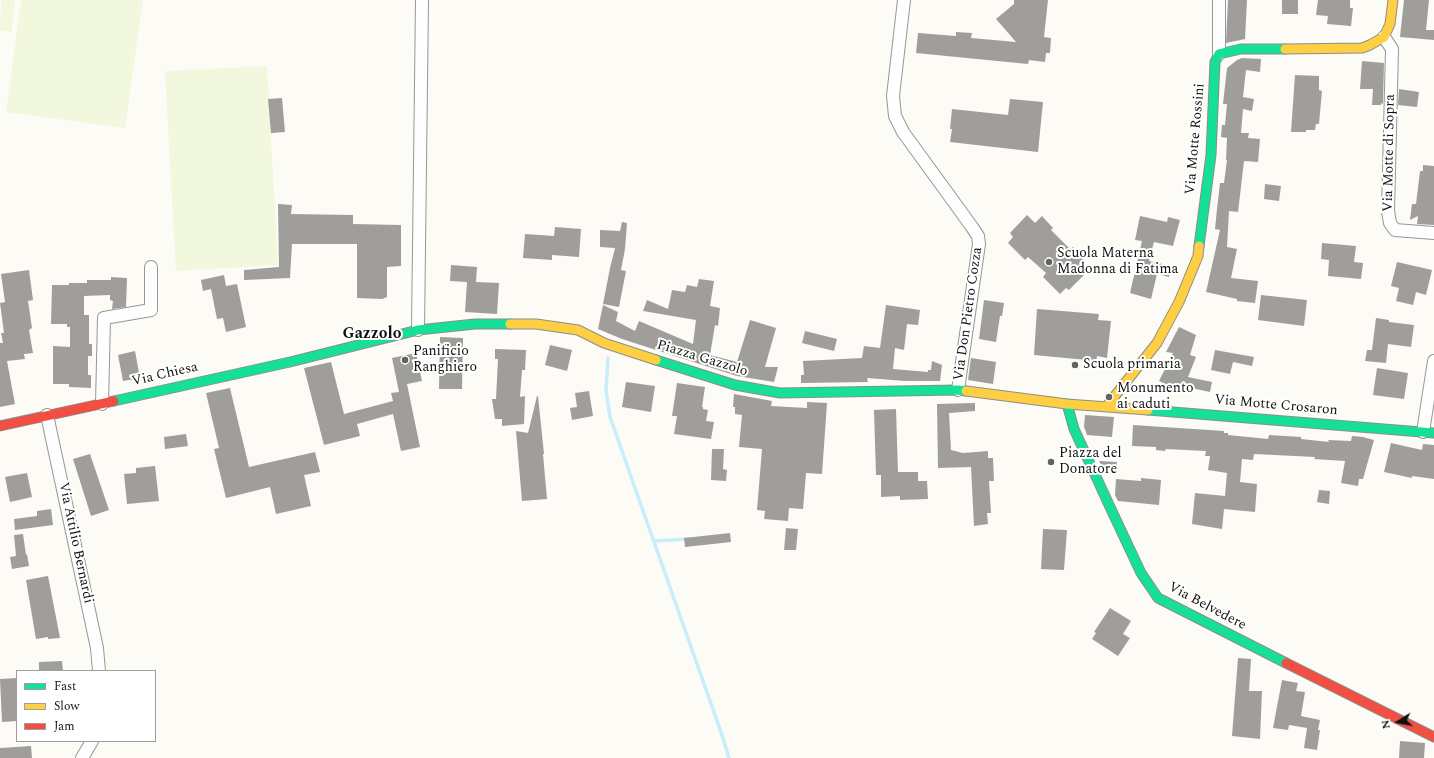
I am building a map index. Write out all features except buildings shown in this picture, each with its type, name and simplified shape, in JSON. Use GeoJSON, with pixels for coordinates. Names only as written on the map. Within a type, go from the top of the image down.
{"type":"FeatureCollection","features":[{"type":"Feature","properties":{"kind":"street"},"geometry":{"type":"LineString","coordinates":[[418,330],[422,0]]}},
{"type":"Feature","properties":{"kind":"street","name":"Via Don Pietro Cozza"},"geometry":{"type":"LineString","coordinates":[[904,0],[893,96],[895,116],[903,132],[978,236],[979,244],[958,390]]}},
{"type":"Feature","properties":{"kind":"street"},"geometry":{"type":"LineString","coordinates":[[1219,0],[1219,54],[1241,49],[1362,48],[1384,36],[1390,24],[1393,0]]}},
{"type":"Feature","properties":{"kind":"street","name":"Via Motte di Sopra"},"geometry":{"type":"LineString","coordinates":[[1384,36],[1392,49],[1388,212],[1390,223],[1395,230],[1434,233]]}},
{"type":"Feature","properties":{"kind":"street","name":"Via Motte Rossini"},"geometry":{"type":"LineString","coordinates":[[1106,407],[1157,343],[1179,302],[1198,256],[1211,154],[1215,62],[1219,54]]}},
{"type":"Feature","properties":{"kind":"street"},"geometry":{"type":"LineString","coordinates":[[102,404],[104,318],[151,310],[151,267]]}},
{"type":"Feature","properties":{"kind":"street","name":"Piazza Gazzolo"},"geometry":{"type":"LineString","coordinates":[[336,350],[418,330],[475,324],[536,324],[578,330],[604,343],[735,385],[780,393],[958,390],[1067,404]]}},
{"type":"Feature","properties":{"kind":"street","name":"Via Chiesa"},"geometry":{"type":"LineString","coordinates":[[0,426],[336,350]]}},
{"type":"Feature","properties":{"kind":"street"},"geometry":{"type":"LineString","coordinates":[[1429,433],[1434,361]]}},
{"type":"Feature","properties":{"kind":"street","name":"Via Motte Crosaron"},"geometry":{"type":"LineString","coordinates":[[1067,404],[1429,433]]}},
{"type":"Feature","properties":{"kind":"street","name":"Via Belvedere"},"geometry":{"type":"LineString","coordinates":[[1067,404],[1074,429],[1108,503],[1142,573],[1158,598],[1434,737]]}},
{"type":"Feature","properties":{"kind":"street","name":"Via Attilio Bernardi"},"geometry":{"type":"LineString","coordinates":[[47,415],[97,648],[98,670]]}},
{"type":"Feature","properties":{"kind":"street"},"geometry":{"type":"LineString","coordinates":[[82,758],[91,742]]}},
{"type":"Feature","properties":{"kind":"green space"},"geometry":{"type":"Polygon","coordinates":[[[1,0],[15,0],[11,32],[0,30],[1,0]]]}},
{"type":"Feature","properties":{"kind":"green space"},"geometry":{"type":"Polygon","coordinates":[[[21,0],[143,0],[125,128],[6,112],[21,0]]]}},
{"type":"Feature","properties":{"kind":"green space"},"geometry":{"type":"Polygon","coordinates":[[[267,66],[278,265],[176,271],[165,71],[267,66]]]}},
{"type":"Feature","properties":{"kind":"waterway"},"geometry":{"type":"LineString","coordinates":[[608,358],[606,390],[610,417],[729,758]]}},
{"type":"Feature","properties":{"kind":"waterway"},"geometry":{"type":"LineString","coordinates":[[654,541],[688,539]]}},
{"type":"Feature","properties":{"kind":"traffic: fast"},"geometry":{"type":"LineString","coordinates":[[1199,246],[1211,155],[1215,62],[1219,54],[1241,49],[1285,49]]}},
{"type":"Feature","properties":{"kind":"traffic: fast"},"geometry":{"type":"LineString","coordinates":[[114,401],[290,362],[418,330],[475,324],[510,324]]}},
{"type":"Feature","properties":{"kind":"traffic: fast"},"geometry":{"type":"LineString","coordinates":[[656,360],[735,385],[780,393],[966,391]]}},
{"type":"Feature","properties":{"kind":"traffic: fast"},"geometry":{"type":"LineString","coordinates":[[1067,404],[1074,429],[1110,507],[1141,573],[1158,598],[1286,663]]}},
{"type":"Feature","properties":{"kind":"traffic: fast"},"geometry":{"type":"LineString","coordinates":[[1148,410],[1434,433]]}},
{"type":"Feature","properties":{"kind":"traffic: slow"},"geometry":{"type":"LineString","coordinates":[[1285,49],[1362,48],[1370,45],[1384,37],[1390,24],[1393,0]]}},
{"type":"Feature","properties":{"kind":"traffic: slow"},"geometry":{"type":"LineString","coordinates":[[1106,407],[1157,343],[1179,302],[1198,256],[1199,246]]}},
{"type":"Feature","properties":{"kind":"traffic: slow"},"geometry":{"type":"LineString","coordinates":[[510,324],[536,324],[578,330],[604,343],[656,360]]}},
{"type":"Feature","properties":{"kind":"traffic: slow"},"geometry":{"type":"LineString","coordinates":[[966,391],[1067,404],[1148,410]]}},
{"type":"Feature","properties":{"kind":"traffic: jam"},"geometry":{"type":"LineString","coordinates":[[0,426],[114,401]]}},
{"type":"Feature","properties":{"kind":"traffic: jam"},"geometry":{"type":"LineString","coordinates":[[1286,663],[1434,737]]}},
{"type":"Feature","properties":{"kind":"place","name":"Scuola Materna Madonna di Fatima"},"geometry":{"type":"Point","coordinates":[1049,262]}},
{"type":"Feature","properties":{"kind":"place","name":"Panificio Ranghiero"},"geometry":{"type":"Point","coordinates":[405,360]}},
{"type":"Feature","properties":{"kind":"place","name":"Scuola primaria"},"geometry":{"type":"Point","coordinates":[1075,365]}},
{"type":"Feature","properties":{"kind":"place","name":"Monumento ai caduti"},"geometry":{"type":"Point","coordinates":[1109,397]}},
{"type":"Feature","properties":{"kind":"place","name":"Piazza del Donatore"},"geometry":{"type":"Point","coordinates":[1051,462]}},
{"type":"Feature","properties":{"kind":"district","name":"Gazzolo"},"geometry":{"type":"Point","coordinates":[372,335]}}]}
